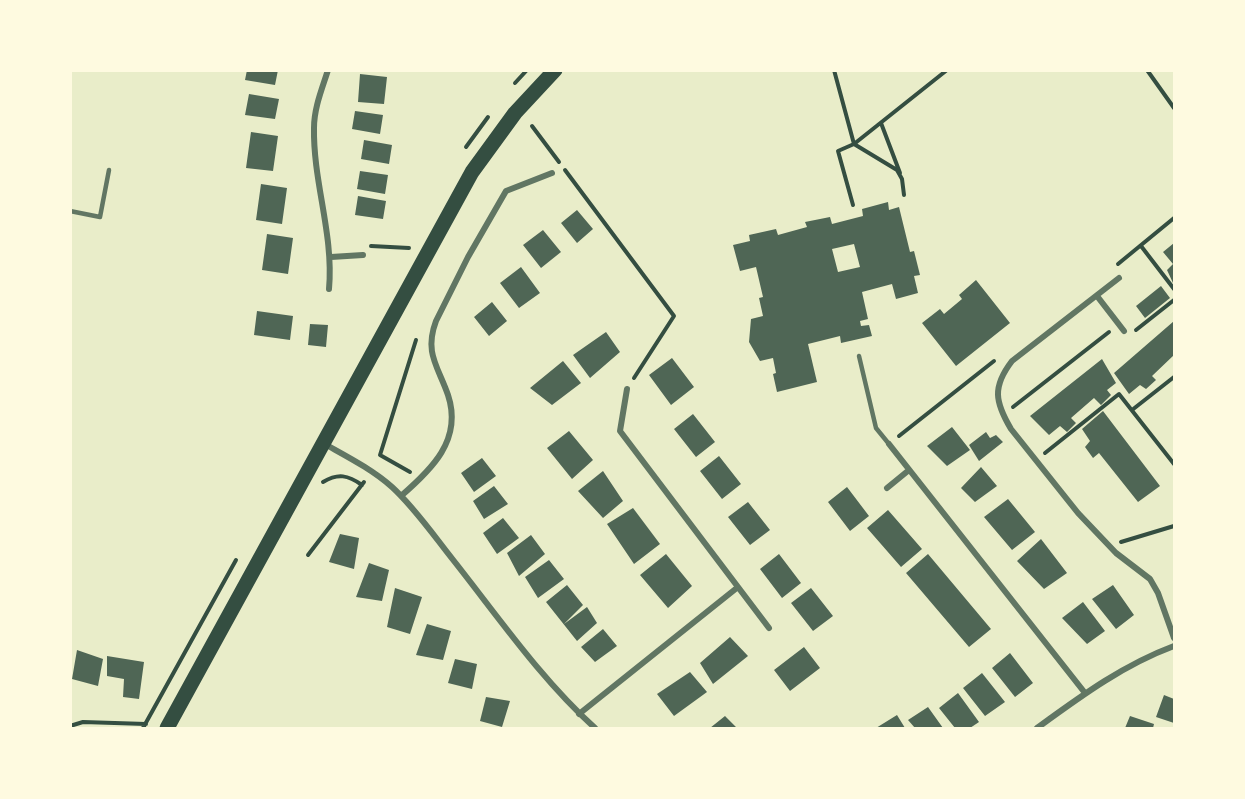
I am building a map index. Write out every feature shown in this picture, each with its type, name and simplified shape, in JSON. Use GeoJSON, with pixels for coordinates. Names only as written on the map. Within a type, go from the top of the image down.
{"type":"FeatureCollection","features":[{"type":"Feature","properties":{"kind":"main road"},"geometry":{"type":"LineString","coordinates":[[167,729],[472,172],[515,113],[555,70]]}},
{"type":"Feature","properties":{"kind":"street"},"geometry":{"type":"LineString","coordinates":[[328,70],[317,103],[314,128],[331,257],[329,289]]}},
{"type":"Feature","properties":{"kind":"street"},"geometry":{"type":"LineString","coordinates":[[401,496],[436,463],[445,449],[453,425],[448,395],[434,364],[430,346],[436,321],[468,257],[506,191],[552,173]]}},
{"type":"Feature","properties":{"kind":"street"},"geometry":{"type":"LineString","coordinates":[[331,257],[363,255]]}},
{"type":"Feature","properties":{"kind":"street"},"geometry":{"type":"LineString","coordinates":[[1119,278],[1012,362],[1002,374],[998,389],[998,402],[1002,415],[1035,461],[1078,513],[1109,546],[1150,579],[1158,593],[1174,638]]}},
{"type":"Feature","properties":{"kind":"street"},"geometry":{"type":"LineString","coordinates":[[1097,296],[1124,331]]}},
{"type":"Feature","properties":{"kind":"street"},"geometry":{"type":"LineString","coordinates":[[627,389],[620,431],[769,628]]}},
{"type":"Feature","properties":{"kind":"street"},"geometry":{"type":"LineString","coordinates":[[323,443],[370,471],[401,496],[532,661],[595,729]]}},
{"type":"Feature","properties":{"kind":"street"},"geometry":{"type":"LineString","coordinates":[[889,444],[1085,693]]}},
{"type":"Feature","properties":{"kind":"street"},"geometry":{"type":"LineString","coordinates":[[887,488],[909,470]]}},
{"type":"Feature","properties":{"kind":"street"},"geometry":{"type":"LineString","coordinates":[[579,714],[738,587]]}},
{"type":"Feature","properties":{"kind":"street"},"geometry":{"type":"LineString","coordinates":[[1037,729],[1085,693],[1130,665],[1174,646]]}},
{"type":"Feature","properties":{"kind":"lane"},"geometry":{"type":"LineString","coordinates":[[70,211],[100,217],[109,170]]}},
{"type":"Feature","properties":{"kind":"lane"},"geometry":{"type":"LineString","coordinates":[[859,356],[876,428],[889,444]]}},
{"type":"Feature","properties":{"kind":"path"},"geometry":{"type":"LineString","coordinates":[[834,70],[854,144],[900,173]]}},
{"type":"Feature","properties":{"kind":"path"},"geometry":{"type":"LineString","coordinates":[[854,205],[838,151],[854,144],[947,70]]}},
{"type":"Feature","properties":{"kind":"path"},"geometry":{"type":"LineString","coordinates":[[1147,70],[1174,108]]}},
{"type":"Feature","properties":{"kind":"path"},"geometry":{"type":"LineString","coordinates":[[881,123],[900,173],[904,195]]}},
{"type":"Feature","properties":{"kind":"path"},"geometry":{"type":"LineString","coordinates":[[532,126],[677,315],[627,389]]}},
{"type":"Feature","properties":{"kind":"path"},"geometry":{"type":"LineString","coordinates":[[1174,218],[1141,246],[1174,289]]}},
{"type":"Feature","properties":{"kind":"path"},"geometry":{"type":"LineString","coordinates":[[363,255],[371,245],[409,248]]}},
{"type":"Feature","properties":{"kind":"path"},"geometry":{"type":"LineString","coordinates":[[1124,331],[1128,336],[1174,300]]}},
{"type":"Feature","properties":{"kind":"path"},"geometry":{"type":"LineString","coordinates":[[1002,415],[1119,324]]}},
{"type":"Feature","properties":{"kind":"path"},"geometry":{"type":"LineString","coordinates":[[419,332],[380,455],[421,478]]}},
{"type":"Feature","properties":{"kind":"path"},"geometry":{"type":"LineString","coordinates":[[1132,410],[1174,376]]}},
{"type":"Feature","properties":{"kind":"path"},"geometry":{"type":"LineString","coordinates":[[1035,461],[1119,394],[1174,464]]}},
{"type":"Feature","properties":{"kind":"path"},"geometry":{"type":"LineString","coordinates":[[308,555],[362,485],[346,476],[339,475],[318,486]]}},
{"type":"Feature","properties":{"kind":"path"},"geometry":{"type":"LineString","coordinates":[[1109,546],[1174,526]]}},
{"type":"Feature","properties":{"kind":"path"},"geometry":{"type":"LineString","coordinates":[[70,726],[83,722],[146,724]]}},
{"type":"Feature","properties":{"kind":"building"},"geometry":{"type":"Polygon","coordinates":[[[247,70],[278,70],[275,85],[245,80],[247,70]]]}},
{"type":"Feature","properties":{"kind":"building"},"geometry":{"type":"Polygon","coordinates":[[[360,74],[387,77],[384,104],[358,102],[360,74]]]}},
{"type":"Feature","properties":{"kind":"building"},"geometry":{"type":"Polygon","coordinates":[[[249,94],[279,99],[275,119],[245,115],[249,94]]]}},
{"type":"Feature","properties":{"kind":"building"},"geometry":{"type":"Polygon","coordinates":[[[355,111],[383,115],[380,134],[352,129],[355,111]]]}},
{"type":"Feature","properties":{"kind":"building"},"geometry":{"type":"Polygon","coordinates":[[[251,132],[278,136],[273,171],[246,168],[251,132]]]}},
{"type":"Feature","properties":{"kind":"building"},"geometry":{"type":"Polygon","coordinates":[[[364,140],[392,145],[389,164],[361,159],[364,140]]]}},
{"type":"Feature","properties":{"kind":"building"},"geometry":{"type":"Polygon","coordinates":[[[360,171],[388,175],[385,194],[357,189],[360,171]]]}},
{"type":"Feature","properties":{"kind":"building"},"geometry":{"type":"Polygon","coordinates":[[[261,184],[287,188],[282,224],[256,220],[261,184]]]}},
{"type":"Feature","properties":{"kind":"building"},"geometry":{"type":"Polygon","coordinates":[[[358,196],[386,201],[383,219],[355,215],[358,196]]]}},
{"type":"Feature","properties":{"kind":"building"},"geometry":{"type":"Polygon","coordinates":[[[888,202],[889,210],[899,207],[910,252],[914,251],[920,275],[914,276],[918,293],[896,299],[892,284],[862,292],[868,319],[860,321],[861,326],[869,325],[872,336],[841,343],[840,336],[808,344],[817,382],[777,392],[773,374],[776,373],[773,358],[760,361],[749,342],[751,319],[763,316],[759,298],[763,297],[756,267],[740,271],[733,245],[750,241],[749,235],[776,229],[778,235],[807,227],[805,222],[830,217],[832,224],[863,216],[862,209],[888,202]],[[854,244],[832,249],[838,272],[860,267],[854,244]]]}},
{"type":"Feature","properties":{"kind":"building"},"geometry":{"type":"Polygon","coordinates":[[[577,210],[593,229],[577,243],[561,223],[577,210]]]}},
{"type":"Feature","properties":{"kind":"building"},"geometry":{"type":"Polygon","coordinates":[[[543,230],[561,252],[541,268],[523,245],[543,230]]]}},
{"type":"Feature","properties":{"kind":"building"},"geometry":{"type":"Polygon","coordinates":[[[267,234],[293,238],[288,274],[262,270],[267,234]]]}},
{"type":"Feature","properties":{"kind":"building"},"geometry":{"type":"Polygon","coordinates":[[[1174,243],[1173,283],[1167,270],[1173,264],[1163,252],[1174,243]]]}},
{"type":"Feature","properties":{"kind":"building"},"geometry":{"type":"Polygon","coordinates":[[[521,267],[540,293],[519,308],[500,283],[521,267]]]}},
{"type":"Feature","properties":{"kind":"building"},"geometry":{"type":"Polygon","coordinates":[[[976,280],[1010,323],[956,366],[922,323],[940,309],[944,314],[962,299],[959,295],[976,280]]]}},
{"type":"Feature","properties":{"kind":"building"},"geometry":{"type":"Polygon","coordinates":[[[1161,286],[1170,298],[1145,318],[1136,306],[1161,286]]]}},
{"type":"Feature","properties":{"kind":"building"},"geometry":{"type":"Polygon","coordinates":[[[492,302],[507,321],[489,336],[474,317],[492,302]]]}},
{"type":"Feature","properties":{"kind":"building"},"geometry":{"type":"Polygon","coordinates":[[[257,311],[293,316],[290,340],[254,335],[257,311]]]}},
{"type":"Feature","properties":{"kind":"building"},"geometry":{"type":"Polygon","coordinates":[[[1174,321],[1174,355],[1152,376],[1156,380],[1146,389],[1140,385],[1129,394],[1114,373],[1174,321]]]}},
{"type":"Feature","properties":{"kind":"building"},"geometry":{"type":"Polygon","coordinates":[[[310,324],[328,325],[326,347],[308,345],[310,324]]]}},
{"type":"Feature","properties":{"kind":"building"},"geometry":{"type":"Polygon","coordinates":[[[606,332],[620,352],[590,378],[573,355],[606,332]]]}},
{"type":"Feature","properties":{"kind":"building"},"geometry":{"type":"Polygon","coordinates":[[[672,358],[694,387],[671,405],[649,375],[672,358]]]}},
{"type":"Feature","properties":{"kind":"building"},"geometry":{"type":"Polygon","coordinates":[[[1102,359],[1116,383],[1107,390],[1111,395],[1101,405],[1094,398],[1071,418],[1076,423],[1067,432],[1060,426],[1049,435],[1030,416],[1102,359]]]}},
{"type":"Feature","properties":{"kind":"building"},"geometry":{"type":"Polygon","coordinates":[[[563,361],[581,383],[552,405],[530,388],[563,361]]]}},
{"type":"Feature","properties":{"kind":"building"},"geometry":{"type":"Polygon","coordinates":[[[1103,411],[1160,486],[1138,502],[1099,453],[1093,458],[1085,447],[1090,441],[1082,429],[1103,411]]]}},
{"type":"Feature","properties":{"kind":"building"},"geometry":{"type":"Polygon","coordinates":[[[693,414],[715,442],[696,457],[674,429],[693,414]]]}},
{"type":"Feature","properties":{"kind":"building"},"geometry":{"type":"Polygon","coordinates":[[[952,427],[970,450],[947,466],[927,446],[952,427]]]}},
{"type":"Feature","properties":{"kind":"building"},"geometry":{"type":"Polygon","coordinates":[[[569,431],[593,460],[572,479],[547,448],[569,431]]]}},
{"type":"Feature","properties":{"kind":"building"},"geometry":{"type":"Polygon","coordinates":[[[986,432],[990,438],[996,435],[1003,442],[979,461],[969,445],[986,432]]]}},
{"type":"Feature","properties":{"kind":"building"},"geometry":{"type":"Polygon","coordinates":[[[719,456],[741,484],[722,499],[700,471],[719,456]]]}},
{"type":"Feature","properties":{"kind":"building"},"geometry":{"type":"Polygon","coordinates":[[[482,458],[496,476],[474,492],[461,473],[482,458]]]}},
{"type":"Feature","properties":{"kind":"building"},"geometry":{"type":"Polygon","coordinates":[[[981,467],[997,486],[975,502],[961,488],[981,467]]]}},
{"type":"Feature","properties":{"kind":"building"},"geometry":{"type":"Polygon","coordinates":[[[603,471],[623,501],[603,518],[578,491],[603,471]]]}},
{"type":"Feature","properties":{"kind":"building"},"geometry":{"type":"Polygon","coordinates":[[[494,486],[508,504],[484,519],[473,501],[494,486]]]}},
{"type":"Feature","properties":{"kind":"building"},"geometry":{"type":"Polygon","coordinates":[[[847,487],[869,516],[850,531],[828,502],[847,487]]]}},
{"type":"Feature","properties":{"kind":"building"},"geometry":{"type":"Polygon","coordinates":[[[1008,499],[1035,532],[1012,550],[984,517],[1008,499]]]}},
{"type":"Feature","properties":{"kind":"building"},"geometry":{"type":"Polygon","coordinates":[[[748,502],[770,530],[750,545],[728,517],[748,502]]]}},
{"type":"Feature","properties":{"kind":"building"},"geometry":{"type":"Polygon","coordinates":[[[633,508],[660,544],[634,564],[607,524],[633,508]]]}},
{"type":"Feature","properties":{"kind":"building"},"geometry":{"type":"Polygon","coordinates":[[[888,510],[922,549],[901,567],[867,528],[888,510]]]}},
{"type":"Feature","properties":{"kind":"building"},"geometry":{"type":"Polygon","coordinates":[[[503,518],[519,538],[497,554],[483,533],[503,518]]]}},
{"type":"Feature","properties":{"kind":"building"},"geometry":{"type":"Polygon","coordinates":[[[340,534],[359,538],[354,569],[329,562],[340,534]]]}},
{"type":"Feature","properties":{"kind":"building"},"geometry":{"type":"Polygon","coordinates":[[[531,535],[545,554],[519,576],[507,553],[531,535]]]}},
{"type":"Feature","properties":{"kind":"building"},"geometry":{"type":"Polygon","coordinates":[[[1041,539],[1067,573],[1044,589],[1017,561],[1041,539]]]}},
{"type":"Feature","properties":{"kind":"building"},"geometry":{"type":"Polygon","coordinates":[[[666,554],[692,586],[668,608],[640,575],[666,554]]]}},
{"type":"Feature","properties":{"kind":"building"},"geometry":{"type":"Polygon","coordinates":[[[779,554],[801,583],[782,598],[760,569],[779,554]]]}},
{"type":"Feature","properties":{"kind":"building"},"geometry":{"type":"Polygon","coordinates":[[[928,554],[991,629],[969,647],[906,573],[928,554]]]}},
{"type":"Feature","properties":{"kind":"building"},"geometry":{"type":"Polygon","coordinates":[[[549,560],[564,579],[538,598],[525,577],[549,560]]]}},
{"type":"Feature","properties":{"kind":"building"},"geometry":{"type":"Polygon","coordinates":[[[369,563],[389,570],[382,601],[356,597],[369,563]]]}},
{"type":"Feature","properties":{"kind":"building"},"geometry":{"type":"Polygon","coordinates":[[[567,585],[583,605],[564,624],[587,607],[597,623],[577,641],[546,602],[567,585]]]}},
{"type":"Feature","properties":{"kind":"building"},"geometry":{"type":"Polygon","coordinates":[[[1113,585],[1134,615],[1116,629],[1092,599],[1113,585]]]}},
{"type":"Feature","properties":{"kind":"building"},"geometry":{"type":"Polygon","coordinates":[[[395,588],[422,597],[410,634],[387,627],[395,588]]]}},
{"type":"Feature","properties":{"kind":"building"},"geometry":{"type":"Polygon","coordinates":[[[811,588],[833,616],[813,631],[791,603],[811,588]]]}},
{"type":"Feature","properties":{"kind":"building"},"geometry":{"type":"Polygon","coordinates":[[[1083,602],[1105,631],[1087,644],[1062,618],[1083,602]]]}},
{"type":"Feature","properties":{"kind":"building"},"geometry":{"type":"Polygon","coordinates":[[[427,624],[451,631],[443,660],[416,655],[427,624]]]}},
{"type":"Feature","properties":{"kind":"building"},"geometry":{"type":"Polygon","coordinates":[[[603,629],[617,646],[595,662],[581,647],[603,629]]]}},
{"type":"Feature","properties":{"kind":"building"},"geometry":{"type":"Polygon","coordinates":[[[730,637],[748,656],[713,684],[700,663],[730,637]]]}},
{"type":"Feature","properties":{"kind":"building"},"geometry":{"type":"Polygon","coordinates":[[[804,647],[820,668],[790,691],[774,670],[804,647]]]}},
{"type":"Feature","properties":{"kind":"building"},"geometry":{"type":"Polygon","coordinates":[[[77,650],[103,659],[98,686],[72,679],[77,650]]]}},
{"type":"Feature","properties":{"kind":"building"},"geometry":{"type":"Polygon","coordinates":[[[1010,653],[1033,683],[1015,697],[992,668],[1010,653]]]}},
{"type":"Feature","properties":{"kind":"building"},"geometry":{"type":"Polygon","coordinates":[[[107,656],[144,662],[139,699],[123,697],[124,679],[107,676],[107,656]]]}},
{"type":"Feature","properties":{"kind":"building"},"geometry":{"type":"Polygon","coordinates":[[[455,659],[477,664],[472,689],[448,683],[455,659]]]}},
{"type":"Feature","properties":{"kind":"building"},"geometry":{"type":"Polygon","coordinates":[[[690,672],[707,692],[674,716],[657,694],[690,672]]]}},
{"type":"Feature","properties":{"kind":"building"},"geometry":{"type":"Polygon","coordinates":[[[982,673],[1005,702],[985,716],[963,688],[982,673]]]}},
{"type":"Feature","properties":{"kind":"building"},"geometry":{"type":"Polygon","coordinates":[[[958,693],[979,722],[970,728],[955,728],[939,708],[958,693]]]}},
{"type":"Feature","properties":{"kind":"building"},"geometry":{"type":"Polygon","coordinates":[[[1164,695],[1174,699],[1174,723],[1156,717],[1164,695]]]}},
{"type":"Feature","properties":{"kind":"building"},"geometry":{"type":"Polygon","coordinates":[[[486,697],[510,701],[502,727],[480,721],[486,697]]]}},
{"type":"Feature","properties":{"kind":"building"},"geometry":{"type":"Polygon","coordinates":[[[928,707],[943,728],[915,728],[908,720],[928,707]]]}},
{"type":"Feature","properties":{"kind":"building"},"geometry":{"type":"Polygon","coordinates":[[[897,715],[905,728],[876,728],[897,715]]]}},
{"type":"Feature","properties":{"kind":"building"},"geometry":{"type":"Polygon","coordinates":[[[725,716],[737,728],[710,728],[725,716]]]}},
{"type":"Feature","properties":{"kind":"building"},"geometry":{"type":"Polygon","coordinates":[[[1130,716],[1154,724],[1153,728],[1125,728],[1130,716]]]}}]}
